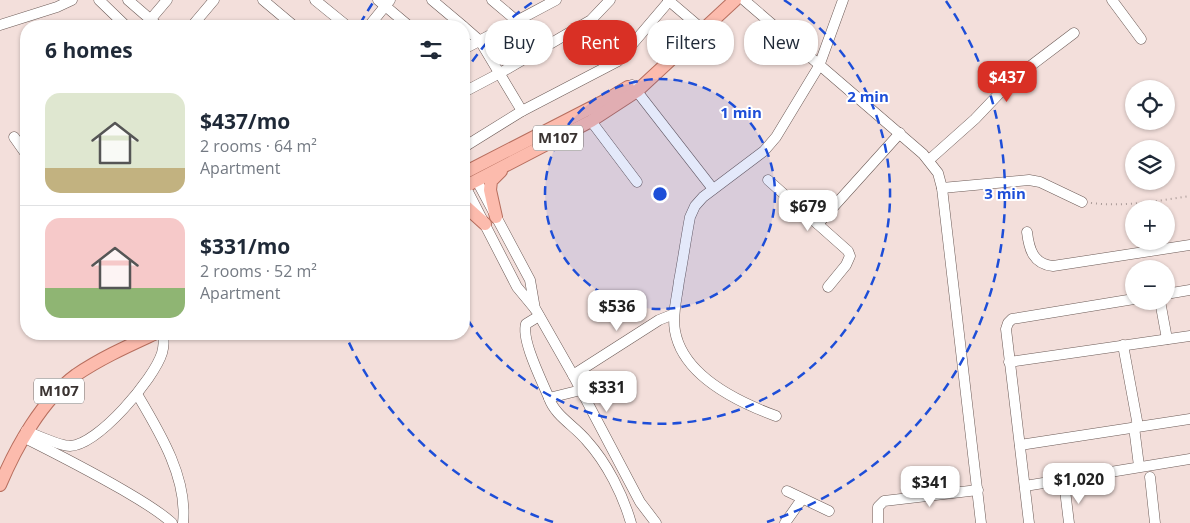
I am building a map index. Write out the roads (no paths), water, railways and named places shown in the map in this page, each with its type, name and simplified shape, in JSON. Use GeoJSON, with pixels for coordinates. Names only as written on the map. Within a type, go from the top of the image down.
{"type":"FeatureCollection","features":[{"type":"Feature","properties":{"kind":"main road","name":"M107"},"geometry":{"type":"LineString","coordinates":[[712,20],[735,0]]}},
{"type":"Feature","properties":{"kind":"main road","name":"M107"},"geometry":{"type":"LineString","coordinates":[[470,180],[522,157],[591,121],[663,65]]}},
{"type":"Feature","properties":{"kind":"main road","name":"M107"},"geometry":{"type":"LineString","coordinates":[[470,178],[487,161],[608,99],[634,88]]}},
{"type":"Feature","properties":{"kind":"main road"},"geometry":{"type":"LineString","coordinates":[[470,209],[490,221],[491,182],[497,174],[522,157]]}},
{"type":"Feature","properties":{"kind":"main road","name":"M107"},"geometry":{"type":"LineString","coordinates":[[0,485],[10,460],[25,434],[58,391],[75,376],[133,340]]}},
{"type":"Feature","properties":{"kind":"street"},"geometry":{"type":"LineString","coordinates":[[0,25],[57,7],[72,0]]}},
{"type":"Feature","properties":{"kind":"street"},"geometry":{"type":"LineString","coordinates":[[99,0],[120,20]]}},
{"type":"Feature","properties":{"kind":"street"},"geometry":{"type":"LineString","coordinates":[[128,0],[151,20]]}},
{"type":"Feature","properties":{"kind":"street"},"geometry":{"type":"LineString","coordinates":[[156,20],[167,0]]}},
{"type":"Feature","properties":{"kind":"street"},"geometry":{"type":"LineString","coordinates":[[197,20],[214,0]]}},
{"type":"Feature","properties":{"kind":"street"},"geometry":{"type":"LineString","coordinates":[[263,0],[287,20]]}},
{"type":"Feature","properties":{"kind":"street"},"geometry":{"type":"LineString","coordinates":[[315,0],[340,20]]}},
{"type":"Feature","properties":{"kind":"street"},"geometry":{"type":"LineString","coordinates":[[432,0],[457,20]]}},
{"type":"Feature","properties":{"kind":"street"},"geometry":{"type":"LineString","coordinates":[[492,0],[516,20]]}},
{"type":"Feature","properties":{"kind":"street"},"geometry":{"type":"LineString","coordinates":[[470,89],[591,20],[610,0]]}},
{"type":"Feature","properties":{"kind":"street"},"geometry":{"type":"LineString","coordinates":[[470,143],[522,111],[618,61],[669,0],[692,20]]}},
{"type":"Feature","properties":{"kind":"street"},"geometry":{"type":"LineString","coordinates":[[744,0],[819,66],[900,133],[929,160],[938,173],[942,188],[981,523]]}},
{"type":"Feature","properties":{"kind":"street"},"geometry":{"type":"LineString","coordinates":[[776,416],[748,406],[728,394],[708,380],[692,364],[680,347],[675,330],[674,314],[690,217],[699,202],[713,189],[764,151],[776,137],[819,66],[843,0]]}},
{"type":"Feature","properties":{"kind":"street"},"geometry":{"type":"LineString","coordinates":[[1112,0],[1141,39]]}},
{"type":"Feature","properties":{"kind":"street"},"geometry":{"type":"LineString","coordinates":[[519,20],[552,1]]}},
{"type":"Feature","properties":{"kind":"street"},"geometry":{"type":"LineString","coordinates":[[373,20],[385,2],[403,20]]}},
{"type":"Feature","properties":{"kind":"street"},"geometry":{"type":"LineString","coordinates":[[470,32],[480,41],[522,111]]}},
{"type":"Feature","properties":{"kind":"street"},"geometry":{"type":"LineString","coordinates":[[929,160],[975,119],[1012,80],[1074,33]]}},
{"type":"Feature","properties":{"kind":"street"},"geometry":{"type":"LineString","coordinates":[[470,47],[485,38]]}},
{"type":"Feature","properties":{"kind":"street"},"geometry":{"type":"LineString","coordinates":[[634,88],[713,189]]}},
{"type":"Feature","properties":{"kind":"street"},"geometry":{"type":"LineString","coordinates":[[591,121],[637,182]]}},
{"type":"Feature","properties":{"kind":"street"},"geometry":{"type":"LineString","coordinates":[[818,224],[900,133]]}},
{"type":"Feature","properties":{"kind":"street"},"geometry":{"type":"LineString","coordinates":[[14,137],[20,146]]}},
{"type":"Feature","properties":{"kind":"street"},"geometry":{"type":"LineString","coordinates":[[768,180],[848,251],[850,256],[846,265],[828,287]]}},
{"type":"Feature","properties":{"kind":"street"},"geometry":{"type":"LineString","coordinates":[[942,188],[1029,180],[1040,182],[1082,202]]}},
{"type":"Feature","properties":{"kind":"street"},"geometry":{"type":"LineString","coordinates":[[470,186],[490,221],[530,280],[537,313]]}},
{"type":"Feature","properties":{"kind":"street"},"geometry":{"type":"LineString","coordinates":[[490,221],[517,287],[537,313],[573,375],[640,502],[656,523]]}},
{"type":"Feature","properties":{"kind":"street"},"geometry":{"type":"LineString","coordinates":[[1027,232],[1032,254],[1038,261],[1052,266],[1190,245]]}},
{"type":"Feature","properties":{"kind":"street"},"geometry":{"type":"LineString","coordinates":[[1175,292],[1190,290]]}},
{"type":"Feature","properties":{"kind":"street"},"geometry":{"type":"LineString","coordinates":[[1029,523],[1006,329],[1008,323],[1012,319],[1125,301]]}},
{"type":"Feature","properties":{"kind":"street"},"geometry":{"type":"LineString","coordinates":[[1162,310],[1167,339]]}},
{"type":"Feature","properties":{"kind":"street"},"geometry":{"type":"LineString","coordinates":[[537,313],[526,324],[524,329],[532,358],[549,398],[554,409],[576,429],[594,450],[614,482],[631,523]]}},
{"type":"Feature","properties":{"kind":"street"},"geometry":{"type":"LineString","coordinates":[[573,375],[659,320],[674,314]]}},
{"type":"Feature","properties":{"kind":"street"},"geometry":{"type":"LineString","coordinates":[[1010,362],[1190,336]]}},
{"type":"Feature","properties":{"kind":"street"},"geometry":{"type":"LineString","coordinates":[[25,434],[70,446],[89,439],[104,428],[137,394],[162,354],[164,340]]}},
{"type":"Feature","properties":{"kind":"street"},"geometry":{"type":"LineString","coordinates":[[1123,345],[1136,426],[1139,466]]}},
{"type":"Feature","properties":{"kind":"street"},"geometry":{"type":"LineString","coordinates":[[549,398],[581,390]]}},
{"type":"Feature","properties":{"kind":"street"},"geometry":{"type":"LineString","coordinates":[[137,394],[167,448],[182,494],[184,513],[182,523]]}},
{"type":"Feature","properties":{"kind":"street"},"geometry":{"type":"LineString","coordinates":[[1020,445],[1190,419]]}},
{"type":"Feature","properties":{"kind":"street"},"geometry":{"type":"LineString","coordinates":[[25,434],[117,486],[172,523]]}},
{"type":"Feature","properties":{"kind":"street"},"geometry":{"type":"LineString","coordinates":[[1025,486],[1139,466],[1190,460]]}},
{"type":"Feature","properties":{"kind":"street"},"geometry":{"type":"LineString","coordinates":[[1150,477],[1155,523]]}},
{"type":"Feature","properties":{"kind":"street"},"geometry":{"type":"LineString","coordinates":[[878,523],[878,507],[884,502],[978,490]]}},
{"type":"Feature","properties":{"kind":"street"},"geometry":{"type":"LineString","coordinates":[[1065,490],[1069,523]]}},
{"type":"Feature","properties":{"kind":"street"},"geometry":{"type":"LineString","coordinates":[[787,491],[802,500],[829,511]]}},
{"type":"Feature","properties":{"kind":"street"},"geometry":{"type":"LineString","coordinates":[[786,523],[802,500]]}}]}
